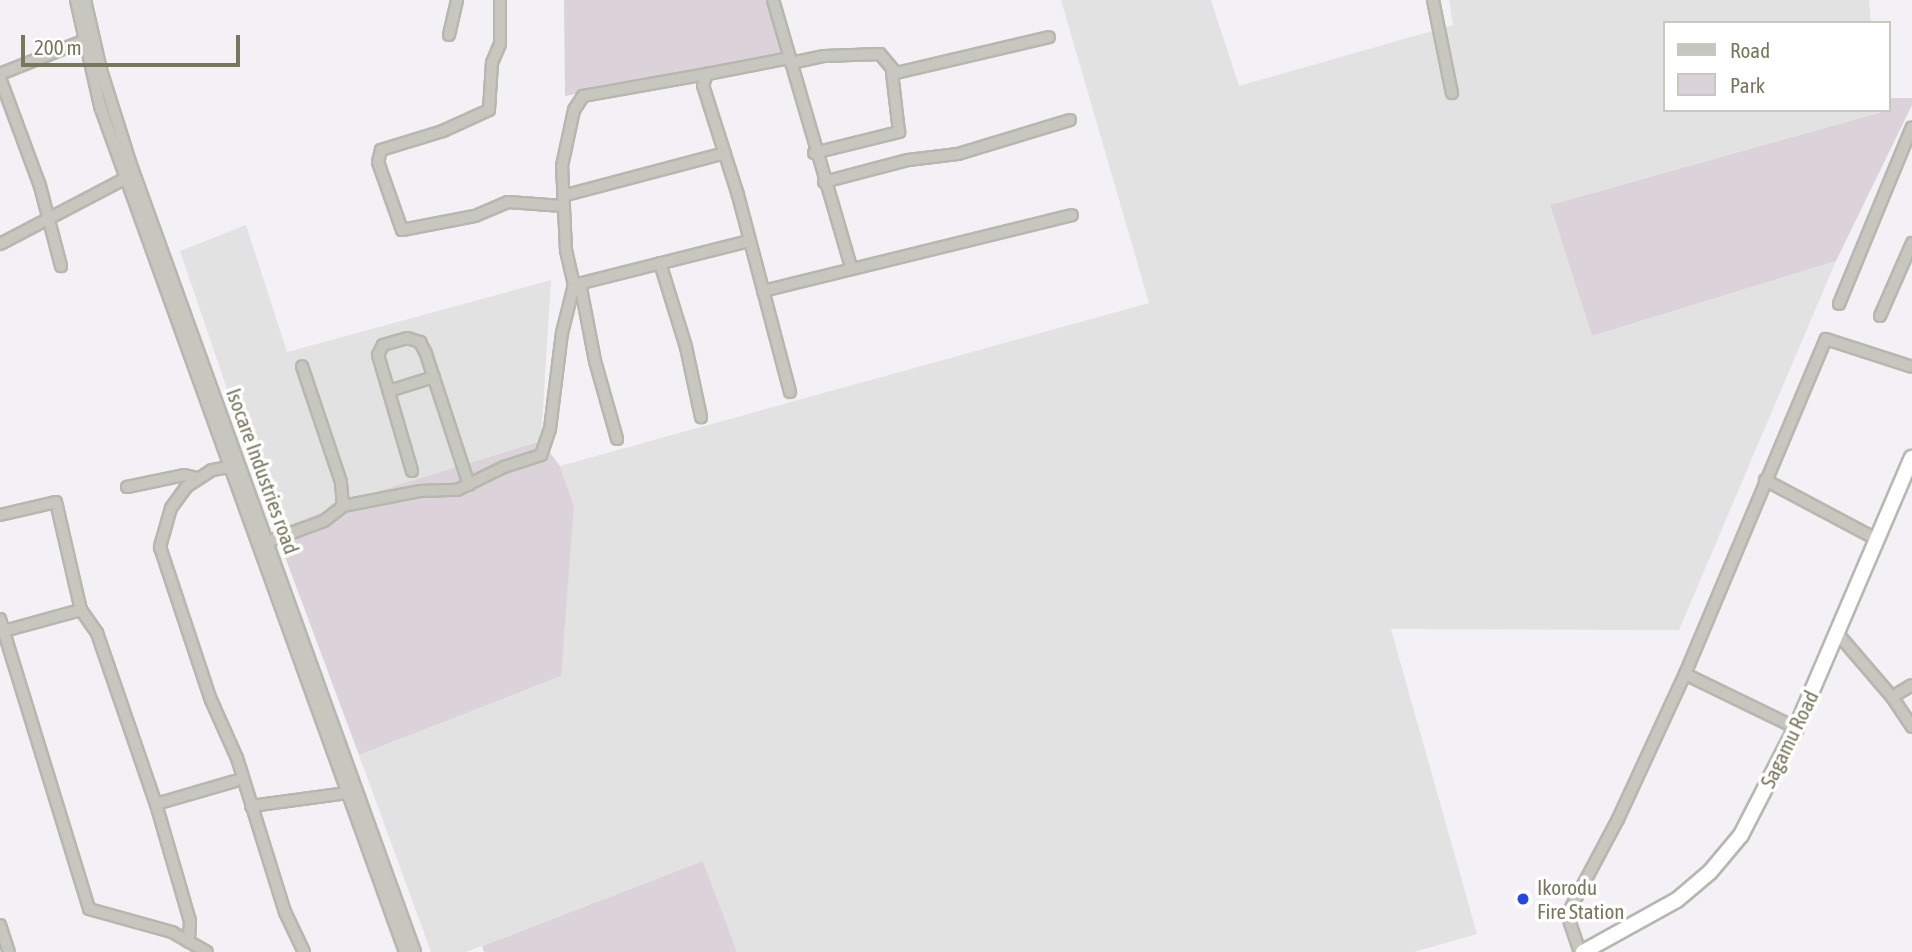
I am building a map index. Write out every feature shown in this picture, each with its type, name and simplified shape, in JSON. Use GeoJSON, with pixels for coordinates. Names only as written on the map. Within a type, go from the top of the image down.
{"type":"FeatureCollection","features":[{"type":"Feature","properties":{"kind":"highway","name":"Sagamu Road"},"geometry":{"type":"LineString","coordinates":[[1582,952],[1676,900],[1710,872],[1741,835],[1796,728],[1912,458]]}},
{"type":"Feature","properties":{"kind":"street","name":"Isocare Industries road"},"geometry":{"type":"LineString","coordinates":[[76,0],[83,40],[126,178],[415,952]]}},
{"type":"Feature","properties":{"kind":"street","name":"Isocare Industries road"},"geometry":{"type":"LineString","coordinates":[[85,0],[115,117],[234,466]]}},
{"type":"Feature","properties":{"kind":"street"},"geometry":{"type":"LineString","coordinates":[[449,35],[457,0]]}},
{"type":"Feature","properties":{"kind":"street"},"geometry":{"type":"LineString","coordinates":[[500,0],[500,44],[492,63],[489,110],[443,131],[381,150],[378,162],[402,230],[475,216],[508,202],[563,206]]}},
{"type":"Feature","properties":{"kind":"street"},"geometry":{"type":"LineString","coordinates":[[773,0],[814,153],[851,267]]}},
{"type":"Feature","properties":{"kind":"street"},"geometry":{"type":"LineString","coordinates":[[1433,0],[1452,93]]}},
{"type":"Feature","properties":{"kind":"street"},"geometry":{"type":"LineString","coordinates":[[892,72],[1049,37]]}},
{"type":"Feature","properties":{"kind":"street"},"geometry":{"type":"LineString","coordinates":[[61,266],[46,220],[40,186],[0,76],[83,40]]}},
{"type":"Feature","properties":{"kind":"street"},"geometry":{"type":"LineString","coordinates":[[618,439],[594,361],[563,206],[566,195],[562,155],[578,100],[624,87],[790,61],[880,54],[892,72],[900,132],[814,153]]}},
{"type":"Feature","properties":{"kind":"street"},"geometry":{"type":"LineString","coordinates":[[707,74],[704,92],[725,153],[790,393]]}},
{"type":"Feature","properties":{"kind":"street"},"geometry":{"type":"LineString","coordinates":[[824,182],[908,160],[965,153],[1070,121]]}},
{"type":"Feature","properties":{"kind":"street"},"geometry":{"type":"LineString","coordinates":[[1839,303],[1912,127]]}},
{"type":"Feature","properties":{"kind":"street"},"geometry":{"type":"LineString","coordinates":[[566,195],[725,153]]}},
{"type":"Feature","properties":{"kind":"street"},"geometry":{"type":"LineString","coordinates":[[0,244],[126,178]]}},
{"type":"Feature","properties":{"kind":"street"},"geometry":{"type":"LineString","coordinates":[[764,291],[851,267],[876,266],[1072,215]]}},
{"type":"Feature","properties":{"kind":"street"},"geometry":{"type":"LineString","coordinates":[[577,284],[749,241]]}},
{"type":"Feature","properties":{"kind":"street"},"geometry":{"type":"LineString","coordinates":[[1880,316],[1912,243]]}},
{"type":"Feature","properties":{"kind":"street"},"geometry":{"type":"LineString","coordinates":[[660,263],[686,347],[701,417]]}},
{"type":"Feature","properties":{"kind":"street"},"geometry":{"type":"LineString","coordinates":[[262,543],[324,520],[343,506],[420,491],[457,490],[541,455],[550,429],[562,333],[577,284]]}},
{"type":"Feature","properties":{"kind":"street"},"geometry":{"type":"LineString","coordinates":[[1582,952],[1567,915],[1685,674],[1826,339],[1912,367]]}},
{"type":"Feature","properties":{"kind":"street"},"geometry":{"type":"LineString","coordinates":[[412,471],[378,355],[379,349],[392,340],[420,342],[469,485]]}},
{"type":"Feature","properties":{"kind":"street"},"geometry":{"type":"LineString","coordinates":[[302,366],[341,482],[343,506]]}},
{"type":"Feature","properties":{"kind":"street"},"geometry":{"type":"LineString","coordinates":[[389,391],[434,377]]}},
{"type":"Feature","properties":{"kind":"street"},"geometry":{"type":"LineString","coordinates":[[234,466],[198,478],[171,508],[160,547],[251,806],[285,912],[304,952]]}},
{"type":"Feature","properties":{"kind":"street"},"geometry":{"type":"LineString","coordinates":[[127,487],[184,475],[198,478]]}},
{"type":"Feature","properties":{"kind":"street"},"geometry":{"type":"LineString","coordinates":[[1765,481],[1878,540]]}},
{"type":"Feature","properties":{"kind":"street"},"geometry":{"type":"LineString","coordinates":[[0,514],[56,502],[81,610],[97,633],[156,804],[190,921],[190,942]]}},
{"type":"Feature","properties":{"kind":"street","name":"Isocare Industries road"},"geometry":{"type":"LineString","coordinates":[[262,543],[347,793],[405,952]]}},
{"type":"Feature","properties":{"kind":"street"},"geometry":{"type":"LineString","coordinates":[[4,631],[81,610]]}},
{"type":"Feature","properties":{"kind":"street"},"geometry":{"type":"LineString","coordinates":[[0,619],[89,909],[130,917],[207,952]]}},
{"type":"Feature","properties":{"kind":"street"},"geometry":{"type":"LineString","coordinates":[[1838,634],[1892,696],[1912,727]]}},
{"type":"Feature","properties":{"kind":"street"},"geometry":{"type":"LineString","coordinates":[[1685,674],[1796,728]]}},
{"type":"Feature","properties":{"kind":"street"},"geometry":{"type":"LineString","coordinates":[[1892,696],[1912,685]]}},
{"type":"Feature","properties":{"kind":"street"},"geometry":{"type":"LineString","coordinates":[[156,804],[235,781]]}},
{"type":"Feature","properties":{"kind":"street"},"geometry":{"type":"LineString","coordinates":[[251,806],[347,793]]}},
{"type":"Feature","properties":{"kind":"street"},"geometry":{"type":"LineString","coordinates":[[0,925],[9,952]]}},
{"type":"Feature","properties":{"kind":"shaded area"},"geometry":{"type":"Polygon","coordinates":[[[1061,0],[1211,0],[1239,86],[1453,25],[1449,0],[1869,0],[1871,21],[1664,21],[1664,112],[1881,112],[1550,205],[1592,336],[1836,261],[1679,630],[1391,629],[1477,934],[1414,952],[737,952],[703,861],[466,952],[431,952],[359,755],[560,676],[574,506],[560,466],[1149,303],[1061,0]]]}},
{"type":"Feature","properties":{"kind":"shaded area"},"geometry":{"type":"Polygon","coordinates":[[[246,225],[287,352],[551,280],[541,441],[378,491],[275,530],[180,251],[246,225]]]}},
{"type":"Feature","properties":{"kind":"green space"},"geometry":{"type":"Polygon","coordinates":[[[564,0],[778,0],[793,47],[768,57],[565,96],[564,0]]]}},
{"type":"Feature","properties":{"kind":"green space"},"geometry":{"type":"Polygon","coordinates":[[[1891,98],[1912,98],[1912,105],[1836,261],[1592,336],[1550,205],[1882,112],[1891,112],[1891,98]]]}},
{"type":"Feature","properties":{"kind":"green space"},"geometry":{"type":"Polygon","coordinates":[[[541,441],[560,466],[574,506],[561,676],[359,755],[275,530],[378,491],[541,441]]]}},
{"type":"Feature","properties":{"kind":"green space"},"geometry":{"type":"Polygon","coordinates":[[[703,861],[737,952],[484,952],[482,946],[703,861]]]}},
{"type":"Feature","properties":{"kind":"place","name":"Ikorodu Fire Station"},"geometry":{"type":"Point","coordinates":[1523,899]}}]}
